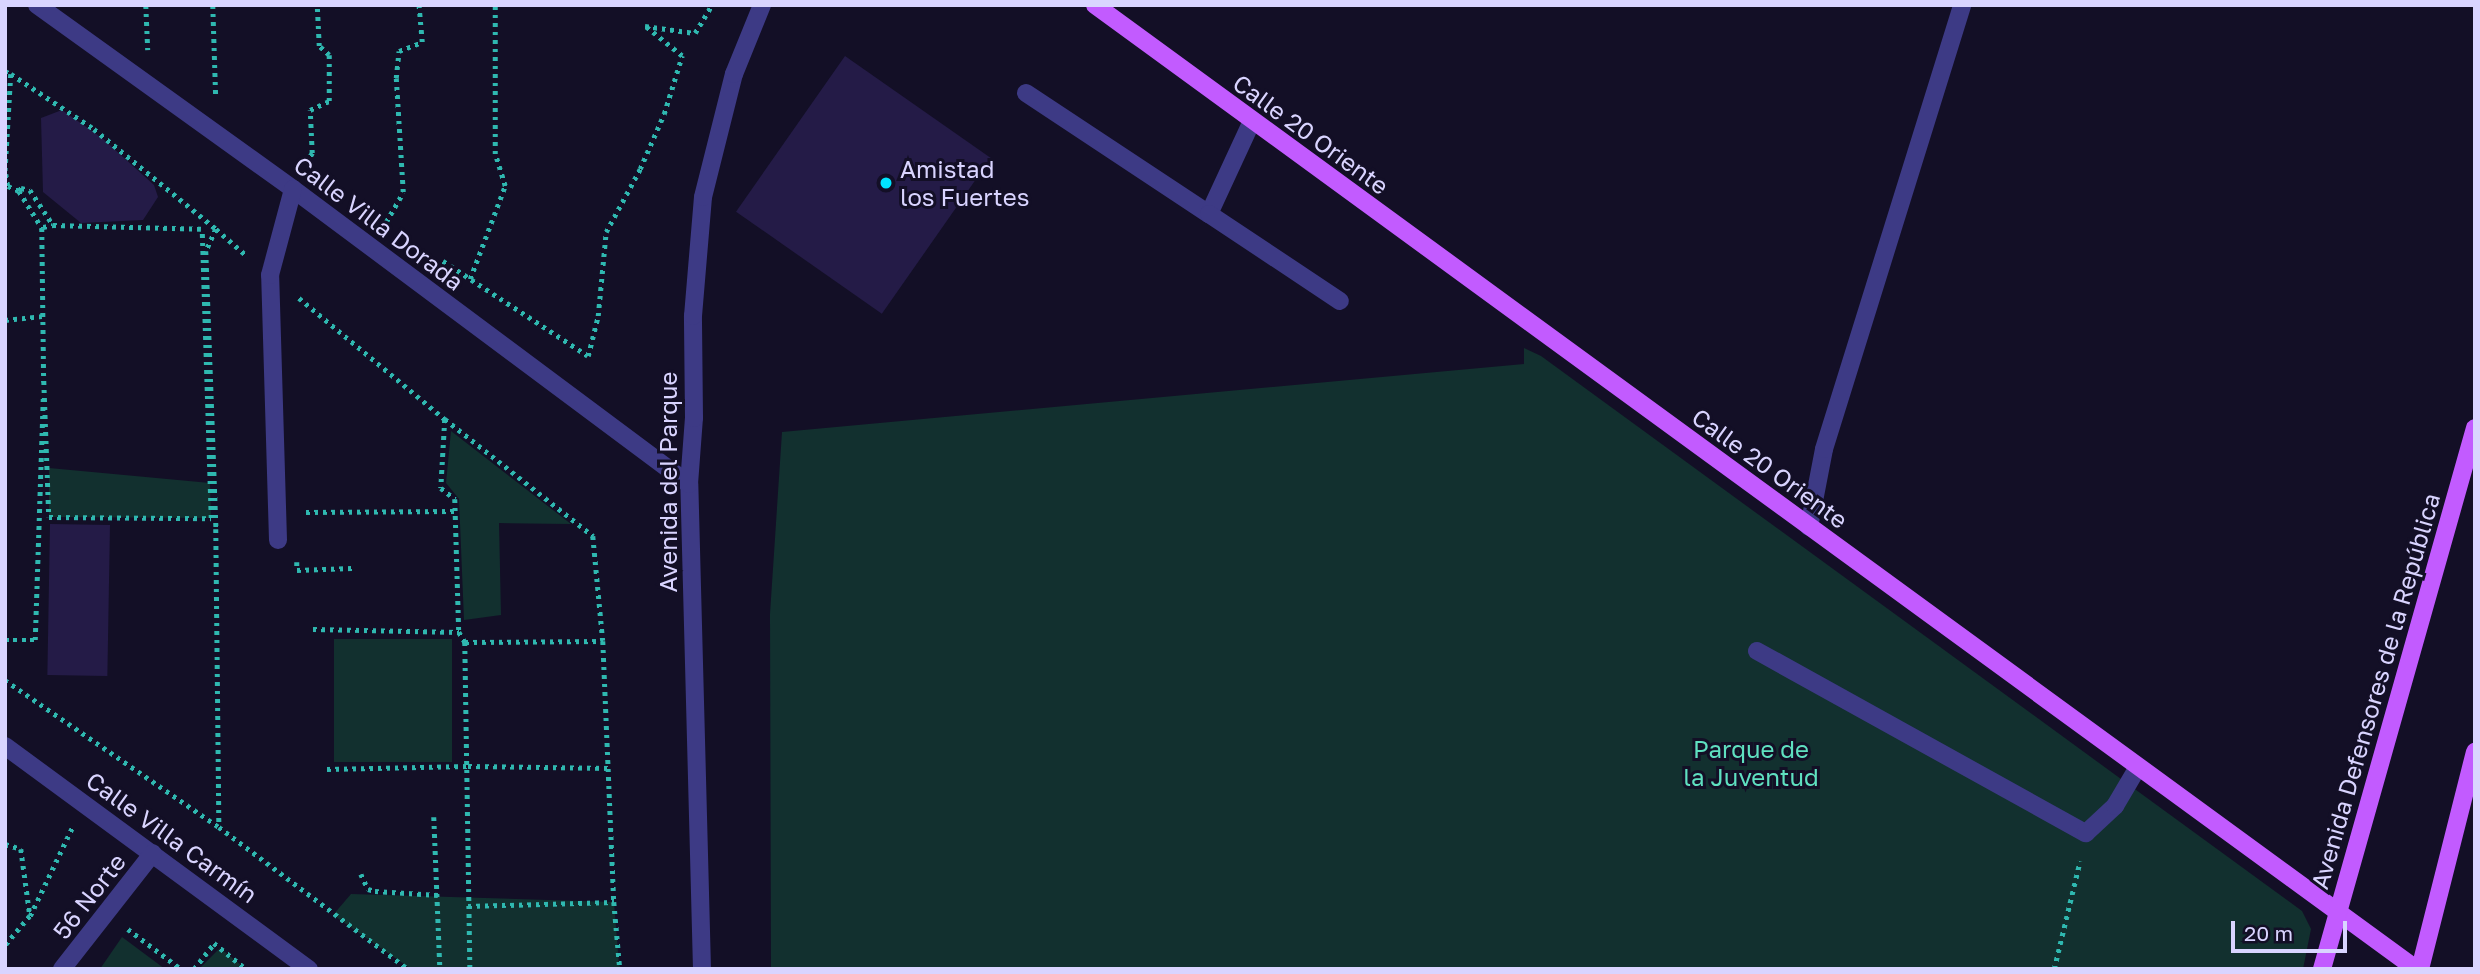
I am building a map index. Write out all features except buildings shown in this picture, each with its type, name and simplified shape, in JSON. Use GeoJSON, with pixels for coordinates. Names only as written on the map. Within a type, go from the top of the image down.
{"type":"FeatureCollection","features":[{"type":"Feature","properties":{"kind":"main road","name":"Calle 20 Oriente"},"geometry":{"type":"LineString","coordinates":[[1095,5],[2138,768],[2418,969]]}},
{"type":"Feature","properties":{"kind":"main road","name":"Avenida Defensores de la República"},"geometry":{"type":"LineString","coordinates":[[2322,969],[2475,428]]}},
{"type":"Feature","properties":{"kind":"main road"},"geometry":{"type":"LineString","coordinates":[[2418,969],[2475,752]]}},
{"type":"Feature","properties":{"kind":"street","name":"Calle Villa Dorada"},"geometry":{"type":"LineString","coordinates":[[37,5],[293,189],[689,484]]}},
{"type":"Feature","properties":{"kind":"street","name":"Avenida del Parque"},"geometry":{"type":"LineString","coordinates":[[702,969],[689,484],[694,418],[693,316],[703,197],[734,74],[762,5]]}},
{"type":"Feature","properties":{"kind":"street"},"geometry":{"type":"LineString","coordinates":[[1809,527],[1824,449],[1962,5]]}},
{"type":"Feature","properties":{"kind":"street"},"geometry":{"type":"LineString","coordinates":[[1026,93],[1340,301]]}},
{"type":"Feature","properties":{"kind":"street"},"geometry":{"type":"LineString","coordinates":[[1209,214],[1252,121]]}},
{"type":"Feature","properties":{"kind":"street"},"geometry":{"type":"LineString","coordinates":[[278,540],[270,275],[293,189]]}},
{"type":"Feature","properties":{"kind":"street"},"geometry":{"type":"LineString","coordinates":[[1757,651],[2086,833],[2115,806],[2138,768]]}},
{"type":"Feature","properties":{"kind":"street","name":"Calle Villa Carmín"},"geometry":{"type":"LineString","coordinates":[[5,747],[309,969]]}},
{"type":"Feature","properties":{"kind":"street","name":"56 Norte"},"geometry":{"type":"LineString","coordinates":[[62,969],[153,853]]}},
{"type":"Feature","properties":{"kind":"path"},"geometry":{"type":"LineString","coordinates":[[146,5],[148,58]]}},
{"type":"Feature","properties":{"kind":"path"},"geometry":{"type":"LineString","coordinates":[[205,98],[217,106],[213,5]]}},
{"type":"Feature","properties":{"kind":"path"},"geometry":{"type":"LineString","coordinates":[[304,166],[312,153],[310,110],[329,101],[329,55],[320,46],[317,5]]}},
{"type":"Feature","properties":{"kind":"path"},"geometry":{"type":"LineString","coordinates":[[386,223],[402,192],[396,78],[399,51],[422,42],[419,5]]}},
{"type":"Feature","properties":{"kind":"path"},"geometry":{"type":"LineString","coordinates":[[470,279],[505,186],[495,154],[495,5]]}},
{"type":"Feature","properties":{"kind":"path"},"geometry":{"type":"LineString","coordinates":[[438,258],[588,356],[598,316],[606,232],[640,169],[664,114],[682,56],[645,26],[695,33],[712,5]]}},
{"type":"Feature","properties":{"kind":"path"},"geometry":{"type":"LineString","coordinates":[[5,71],[94,129],[445,419],[593,536],[603,641],[614,902],[620,969]]}},
{"type":"Feature","properties":{"kind":"path"},"geometry":{"type":"LineString","coordinates":[[11,74],[5,174],[8,186],[19,191],[42,228],[42,316],[49,517],[211,518],[202,229]]}},
{"type":"Feature","properties":{"kind":"path"},"geometry":{"type":"LineString","coordinates":[[293,159],[314,173]]}},
{"type":"Feature","properties":{"kind":"path"},"geometry":{"type":"LineString","coordinates":[[19,191],[21,188],[30,190],[53,225]]}},
{"type":"Feature","properties":{"kind":"path"},"geometry":{"type":"LineString","coordinates":[[376,216],[396,230]]}},
{"type":"Feature","properties":{"kind":"path"},"geometry":{"type":"LineString","coordinates":[[42,228],[53,225],[202,229]]}},
{"type":"Feature","properties":{"kind":"path"},"geometry":{"type":"LineString","coordinates":[[202,229],[208,261],[216,529],[219,827]]}},
{"type":"Feature","properties":{"kind":"path"},"geometry":{"type":"LineString","coordinates":[[208,261],[206,251],[216,229]]}},
{"type":"Feature","properties":{"kind":"path"},"geometry":{"type":"LineString","coordinates":[[5,320],[42,316]]}},
{"type":"Feature","properties":{"kind":"path"},"geometry":{"type":"LineString","coordinates":[[5,640],[35,640],[44,381]]}},
{"type":"Feature","properties":{"kind":"path"},"geometry":{"type":"LineString","coordinates":[[445,419],[441,488],[455,499],[459,632],[465,642],[470,969]]}},
{"type":"Feature","properties":{"kind":"path"},"geometry":{"type":"LineString","coordinates":[[295,512],[455,511]]}},
{"type":"Feature","properties":{"kind":"path"},"geometry":{"type":"LineString","coordinates":[[313,629],[459,632]]}},
{"type":"Feature","properties":{"kind":"path"},"geometry":{"type":"LineString","coordinates":[[465,642],[603,641]]}},
{"type":"Feature","properties":{"kind":"path"},"geometry":{"type":"LineString","coordinates":[[5,680],[219,827],[408,969]]}},
{"type":"Feature","properties":{"kind":"path"},"geometry":{"type":"LineString","coordinates":[[327,769],[468,766],[610,768]]}},
{"type":"Feature","properties":{"kind":"path"},"geometry":{"type":"LineString","coordinates":[[434,817],[440,969]]}},
{"type":"Feature","properties":{"kind":"path"},"geometry":{"type":"LineString","coordinates":[[5,946],[30,916],[76,821]]}},
{"type":"Feature","properties":{"kind":"path"},"geometry":{"type":"LineString","coordinates":[[2054,969],[2086,833]]}},
{"type":"Feature","properties":{"kind":"path"},"geometry":{"type":"LineString","coordinates":[[5,844],[21,849],[30,916]]}},
{"type":"Feature","properties":{"kind":"path"},"geometry":{"type":"LineString","coordinates":[[361,874],[368,889],[375,891],[438,895]]}},
{"type":"Feature","properties":{"kind":"path"},"geometry":{"type":"LineString","coordinates":[[468,906],[614,902]]}},
{"type":"Feature","properties":{"kind":"path"},"geometry":{"type":"LineString","coordinates":[[118,922],[181,969]]}},
{"type":"Feature","properties":{"kind":"path"},"geometry":{"type":"LineString","coordinates":[[194,969],[214,943],[246,969]]}},
{"type":"Feature","properties":{"kind":"green space","name":"Parque de la Juventud"},"geometry":{"type":"Polygon","coordinates":[[[1524,348],[1541,356],[2302,911],[2311,929],[2303,969],[771,969],[770,614],[782,432],[1524,364],[1524,348]]]}},
{"type":"Feature","properties":{"kind":"green space"},"geometry":{"type":"Polygon","coordinates":[[[451,431],[571,524],[499,523],[501,615],[464,620],[459,499],[446,483],[451,431]]]}},
{"type":"Feature","properties":{"kind":"green space"},"geometry":{"type":"Polygon","coordinates":[[[49,468],[210,483],[211,518],[49,517],[49,468]]]}},
{"type":"Feature","properties":{"kind":"green space"},"geometry":{"type":"Polygon","coordinates":[[[334,639],[452,639],[452,762],[334,762],[334,639]]]}},
{"type":"Feature","properties":{"kind":"green space"},"geometry":{"type":"Polygon","coordinates":[[[351,894],[614,902],[619,965],[622,969],[411,969],[333,915],[351,894]]]}},
{"type":"Feature","properties":{"kind":"green space"},"geometry":{"type":"Polygon","coordinates":[[[122,937],[165,969],[100,969],[122,937]]]}},
{"type":"Feature","properties":{"kind":"green space"},"geometry":{"type":"Polygon","coordinates":[[[220,948],[246,969],[199,969],[220,948]]]}},
{"type":"Feature","properties":{"kind":"place","name":"Amistad los Fuertes"},"geometry":{"type":"Point","coordinates":[886,183]}}]}
